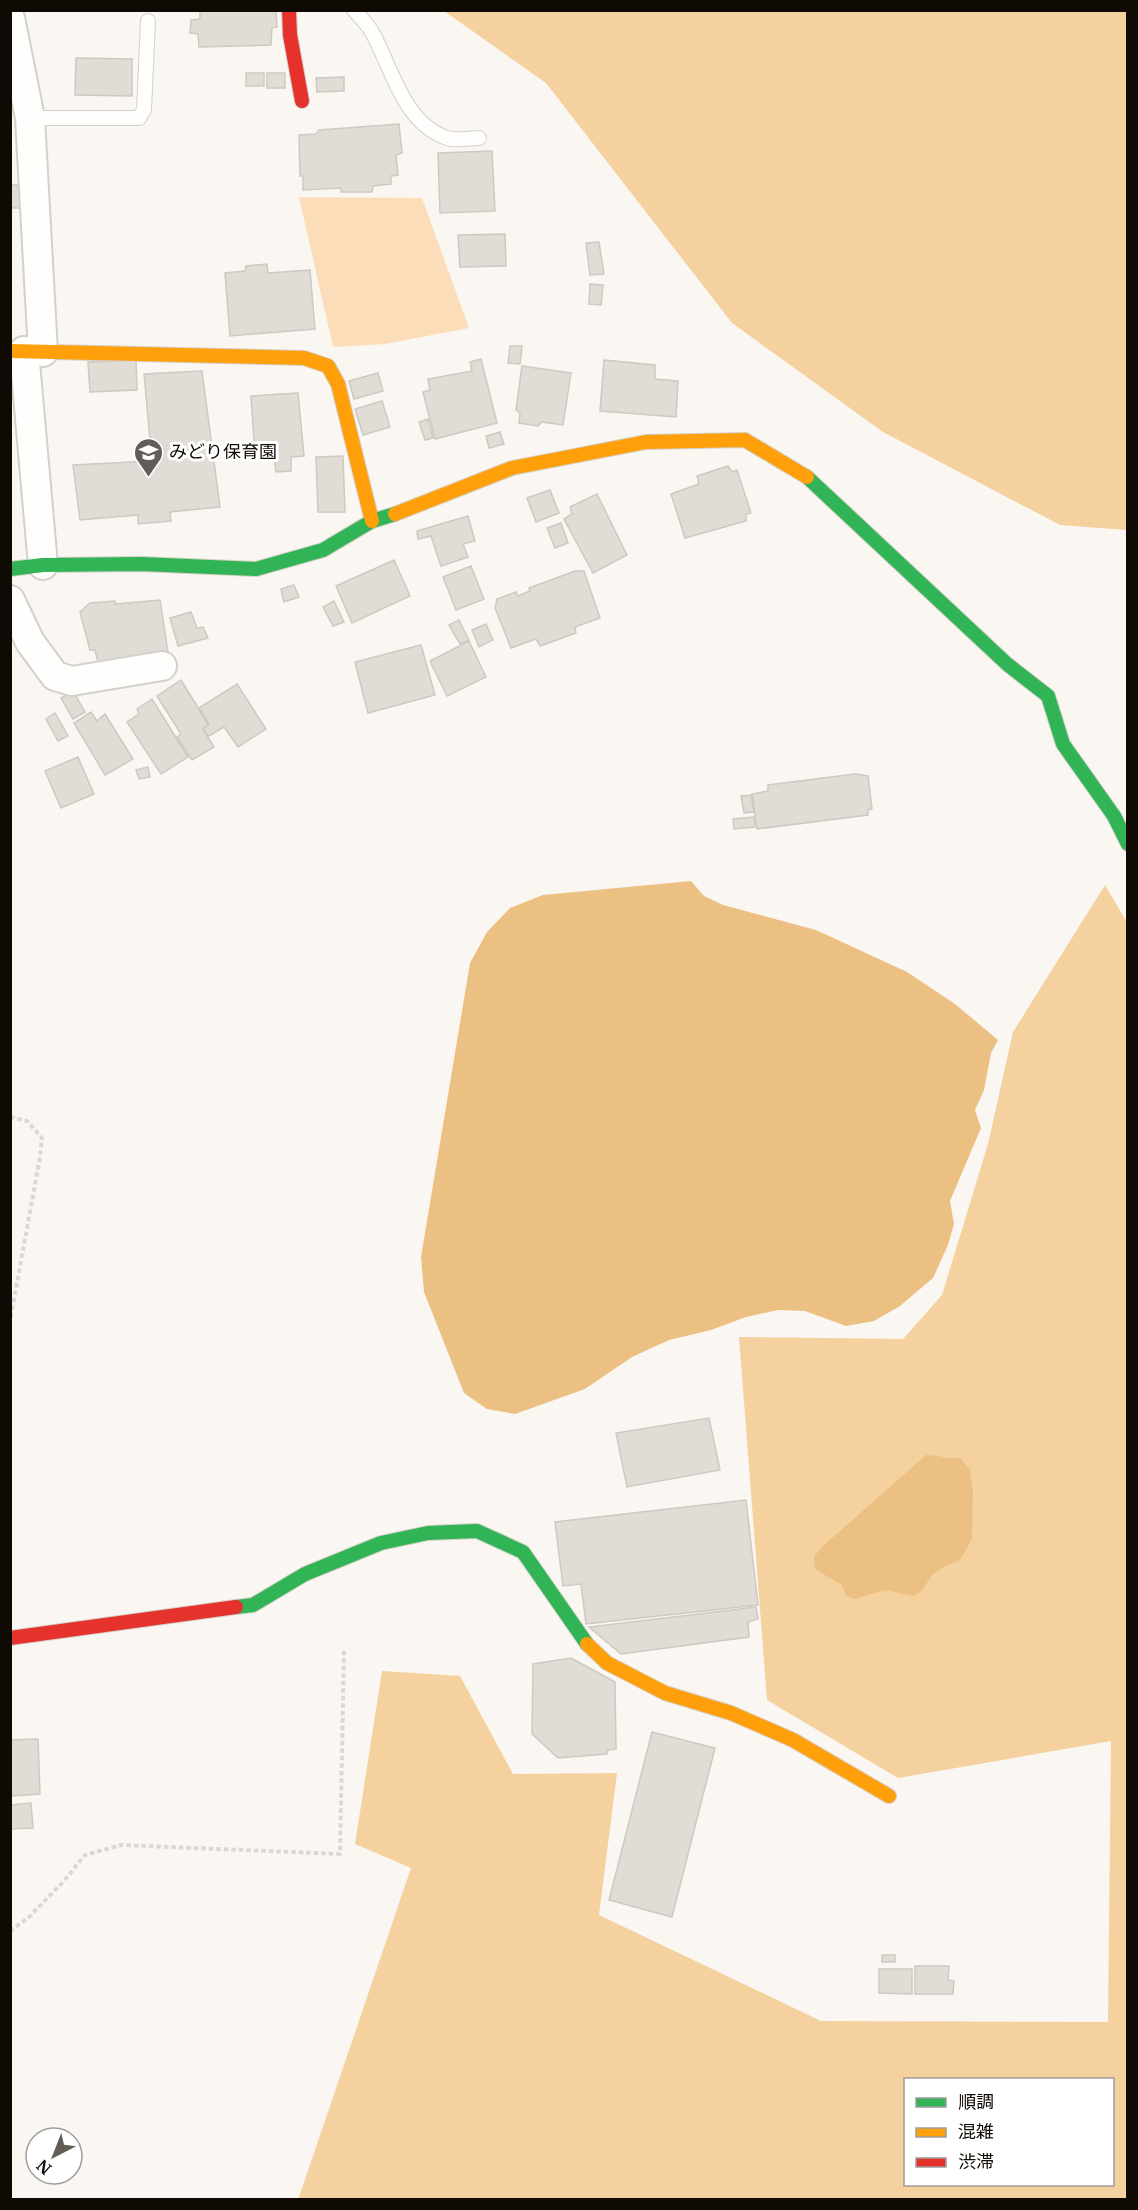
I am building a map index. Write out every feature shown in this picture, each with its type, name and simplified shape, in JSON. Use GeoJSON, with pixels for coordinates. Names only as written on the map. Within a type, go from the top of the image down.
{"type":"FeatureCollection","features":[{"type":"Feature","properties":{"kind":"street"},"geometry":{"type":"LineString","coordinates":[[289,10],[290,35],[302,101]]}},
{"type":"Feature","properties":{"kind":"street"},"geometry":{"type":"LineString","coordinates":[[10,18],[30,118],[26,351],[43,565]]}},
{"type":"Feature","properties":{"kind":"street"},"geometry":{"type":"LineString","coordinates":[[26,351],[304,358],[328,366],[338,384],[372,521]]}},
{"type":"Feature","properties":{"kind":"street"},"geometry":{"type":"LineString","coordinates":[[10,568],[43,565],[142,564],[256,569],[323,550],[372,521],[421,505],[512,468],[646,442],[745,440],[806,476],[1007,664],[1048,696],[1062,744],[1113,816],[1128,844]]}},
{"type":"Feature","properties":{"kind":"street"},"geometry":{"type":"LineString","coordinates":[[10,600],[30,642],[55,676],[72,681],[162,666]]}},
{"type":"Feature","properties":{"kind":"street"},"geometry":{"type":"LineString","coordinates":[[10,1638],[253,1605],[305,1574],[381,1543],[428,1533],[477,1531],[523,1552],[586,1643],[607,1663],[665,1693],[730,1713],[794,1740],[889,1797]]}},
{"type":"Feature","properties":{"kind":"lane"},"geometry":{"type":"LineString","coordinates":[[354,10],[370,29],[417,119],[449,139],[479,138]]}},
{"type":"Feature","properties":{"kind":"lane"},"geometry":{"type":"LineString","coordinates":[[30,118],[139,118],[144,110],[148,21]]}},
{"type":"Feature","properties":{"kind":"path"},"geometry":{"type":"LineString","coordinates":[[10,1117],[27,1121],[42,1138],[10,1321]]}},
{"type":"Feature","properties":{"kind":"path"},"geometry":{"type":"LineString","coordinates":[[10,1931],[28,1918],[63,1882],[84,1855],[121,1845],[340,1854],[344,1651]]}},
{"type":"Feature","properties":{"kind":"shaded area"},"geometry":{"type":"Polygon","coordinates":[[[444,11],[1127,11],[1127,530],[1060,525],[883,432],[732,323],[546,83],[444,11]]]}},
{"type":"Feature","properties":{"kind":"shaded area"},"geometry":{"type":"Polygon","coordinates":[[[299,197],[422,198],[469,328],[385,344],[333,347],[299,197]]]}},
{"type":"Feature","properties":{"kind":"shaded area"},"geometry":{"type":"Polygon","coordinates":[[[691,881],[704,896],[723,905],[816,930],[907,972],[955,1004],[998,1040],[991,1053],[984,1090],[975,1110],[981,1128],[950,1201],[954,1224],[948,1245],[933,1278],[900,1306],[874,1321],[846,1326],[805,1311],[778,1310],[746,1317],[711,1330],[669,1340],[632,1357],[585,1389],[515,1414],[487,1409],[464,1393],[424,1292],[421,1257],[470,963],[487,932],[510,908],[543,895],[691,881]]]}},
{"type":"Feature","properties":{"kind":"shaded area"},"geometry":{"type":"Polygon","coordinates":[[[1105,885],[1128,924],[1127,2199],[298,2200],[411,1868],[355,1844],[382,1671],[460,1676],[513,1774],[617,1773],[599,1915],[821,2021],[1108,2022],[1111,1741],[898,1778],[767,1700],[739,1337],[903,1339],[942,1295],[988,1144],[1013,1032],[1105,885]]]}},
{"type":"Feature","properties":{"kind":"shaded area"},"geometry":{"type":"Polygon","coordinates":[[[926,1455],[960,1458],[970,1469],[973,1492],[972,1539],[960,1560],[937,1572],[914,1596],[885,1590],[855,1599],[846,1596],[842,1585],[815,1569],[814,1557],[822,1547],[926,1455]]]}},
{"type":"Feature","properties":{"kind":"building"},"geometry":{"type":"Polygon","coordinates":[[[200,10],[276,10],[277,27],[272,28],[271,45],[199,47],[198,34],[190,33],[191,20],[200,19],[200,10]]]}},
{"type":"Feature","properties":{"kind":"building"},"geometry":{"type":"Polygon","coordinates":[[[76,58],[132,59],[132,96],[75,95],[76,58]]]}},
{"type":"Feature","properties":{"kind":"building"},"geometry":{"type":"Polygon","coordinates":[[[246,73],[264,73],[264,86],[246,86],[246,73]]]}},
{"type":"Feature","properties":{"kind":"building"},"geometry":{"type":"Polygon","coordinates":[[[267,73],[285,73],[285,88],[267,88],[267,73]]]}},
{"type":"Feature","properties":{"kind":"building"},"geometry":{"type":"Polygon","coordinates":[[[344,77],[344,91],[317,92],[316,78],[344,77]]]}},
{"type":"Feature","properties":{"kind":"building"},"geometry":{"type":"Polygon","coordinates":[[[399,124],[402,153],[396,155],[398,175],[391,176],[391,184],[373,186],[372,192],[341,192],[341,188],[303,190],[303,176],[300,176],[299,135],[316,134],[319,130],[399,124]]]}},
{"type":"Feature","properties":{"kind":"building"},"geometry":{"type":"Polygon","coordinates":[[[492,151],[495,211],[440,213],[438,153],[492,151]]]}},
{"type":"Feature","properties":{"kind":"building"},"geometry":{"type":"Polygon","coordinates":[[[11,185],[23,185],[23,208],[10,208],[11,185]]]}},
{"type":"Feature","properties":{"kind":"building"},"geometry":{"type":"Polygon","coordinates":[[[505,234],[506,266],[460,267],[458,235],[505,234]]]}},
{"type":"Feature","properties":{"kind":"building"},"geometry":{"type":"Polygon","coordinates":[[[599,242],[604,274],[590,275],[586,243],[599,242]]]}},
{"type":"Feature","properties":{"kind":"building"},"geometry":{"type":"Polygon","coordinates":[[[267,264],[268,273],[310,270],[315,329],[230,336],[225,273],[245,271],[246,266],[267,264]]]}},
{"type":"Feature","properties":{"kind":"building"},"geometry":{"type":"Polygon","coordinates":[[[590,284],[603,285],[601,305],[589,304],[590,284]]]}},
{"type":"Feature","properties":{"kind":"building"},"geometry":{"type":"Polygon","coordinates":[[[510,346],[522,346],[520,364],[508,363],[510,346]]]}},
{"type":"Feature","properties":{"kind":"building"},"geometry":{"type":"Polygon","coordinates":[[[481,359],[497,423],[435,439],[423,392],[430,390],[428,379],[472,371],[470,362],[481,359]]]}},
{"type":"Feature","properties":{"kind":"building"},"geometry":{"type":"Polygon","coordinates":[[[136,360],[137,390],[90,392],[88,362],[136,360]]]}},
{"type":"Feature","properties":{"kind":"building"},"geometry":{"type":"Polygon","coordinates":[[[604,360],[655,365],[655,379],[678,381],[676,417],[600,411],[604,360]]]}},
{"type":"Feature","properties":{"kind":"building"},"geometry":{"type":"Polygon","coordinates":[[[522,366],[571,373],[563,425],[542,422],[538,426],[519,423],[520,413],[516,410],[522,366]]]}},
{"type":"Feature","properties":{"kind":"building"},"geometry":{"type":"Polygon","coordinates":[[[202,371],[220,507],[170,512],[171,521],[138,524],[138,515],[80,520],[73,465],[152,461],[144,374],[202,371]]]}},
{"type":"Feature","properties":{"kind":"building"},"geometry":{"type":"Polygon","coordinates":[[[378,373],[383,391],[354,399],[349,381],[378,373]]]}},
{"type":"Feature","properties":{"kind":"building"},"geometry":{"type":"Polygon","coordinates":[[[298,393],[304,456],[291,457],[291,471],[276,472],[274,454],[255,455],[251,396],[298,393]]]}},
{"type":"Feature","properties":{"kind":"building"},"geometry":{"type":"Polygon","coordinates":[[[382,401],[390,427],[363,435],[355,409],[382,401]]]}},
{"type":"Feature","properties":{"kind":"building"},"geometry":{"type":"Polygon","coordinates":[[[428,419],[433,438],[425,440],[419,422],[428,419]]]}},
{"type":"Feature","properties":{"kind":"building"},"geometry":{"type":"Polygon","coordinates":[[[500,432],[504,444],[489,448],[486,436],[500,432]]]}},
{"type":"Feature","properties":{"kind":"building"},"geometry":{"type":"Polygon","coordinates":[[[343,456],[345,512],[318,512],[316,457],[343,456]]]}},
{"type":"Feature","properties":{"kind":"building"},"geometry":{"type":"Polygon","coordinates":[[[728,466],[732,472],[737,470],[751,513],[746,514],[746,521],[685,538],[671,494],[699,484],[697,476],[728,466]]]}},
{"type":"Feature","properties":{"kind":"building"},"geometry":{"type":"Polygon","coordinates":[[[550,490],[559,513],[536,522],[527,498],[550,490]]]}},
{"type":"Feature","properties":{"kind":"building"},"geometry":{"type":"Polygon","coordinates":[[[597,494],[627,555],[593,573],[564,519],[572,514],[570,507],[597,494]]]}},
{"type":"Feature","properties":{"kind":"building"},"geometry":{"type":"Polygon","coordinates":[[[468,516],[475,541],[463,544],[468,557],[441,566],[431,536],[418,539],[417,531],[468,516]]]}},
{"type":"Feature","properties":{"kind":"building"},"geometry":{"type":"Polygon","coordinates":[[[561,523],[568,543],[555,548],[547,528],[561,523]]]}},
{"type":"Feature","properties":{"kind":"building"},"geometry":{"type":"Polygon","coordinates":[[[394,560],[410,596],[352,623],[336,586],[394,560]]]}},
{"type":"Feature","properties":{"kind":"building"},"geometry":{"type":"Polygon","coordinates":[[[471,566],[484,599],[456,610],[443,577],[471,566]]]}},
{"type":"Feature","properties":{"kind":"building"},"geometry":{"type":"Polygon","coordinates":[[[575,571],[584,571],[600,618],[575,627],[576,633],[540,646],[536,639],[511,648],[495,608],[497,599],[516,592],[518,596],[530,591],[529,588],[575,571]]]}},
{"type":"Feature","properties":{"kind":"building"},"geometry":{"type":"Polygon","coordinates":[[[294,585],[299,597],[284,602],[281,589],[294,585]]]}},
{"type":"Feature","properties":{"kind":"building"},"geometry":{"type":"Polygon","coordinates":[[[160,600],[168,652],[98,662],[95,650],[90,650],[80,612],[90,603],[115,601],[115,604],[160,600]]]}},
{"type":"Feature","properties":{"kind":"building"},"geometry":{"type":"Polygon","coordinates":[[[334,601],[344,622],[333,626],[323,607],[334,601]]]}},
{"type":"Feature","properties":{"kind":"building"},"geometry":{"type":"Polygon","coordinates":[[[191,612],[197,628],[203,627],[208,638],[178,646],[170,618],[191,612]]]}},
{"type":"Feature","properties":{"kind":"building"},"geometry":{"type":"Polygon","coordinates":[[[459,620],[469,640],[460,644],[449,625],[459,620]]]}},
{"type":"Feature","properties":{"kind":"building"},"geometry":{"type":"Polygon","coordinates":[[[486,624],[493,640],[479,647],[472,630],[486,624]]]}},
{"type":"Feature","properties":{"kind":"building"},"geometry":{"type":"Polygon","coordinates":[[[469,641],[486,677],[447,696],[430,661],[469,641]]]}},
{"type":"Feature","properties":{"kind":"building"},"geometry":{"type":"Polygon","coordinates":[[[421,645],[435,695],[368,713],[355,662],[421,645]]]}},
{"type":"Feature","properties":{"kind":"building"},"geometry":{"type":"Polygon","coordinates":[[[181,680],[208,724],[203,729],[214,747],[192,760],[177,737],[181,734],[157,696],[181,680]]]}},
{"type":"Feature","properties":{"kind":"building"},"geometry":{"type":"Polygon","coordinates":[[[237,684],[266,729],[238,747],[224,727],[209,736],[203,729],[209,724],[199,708],[237,684]]]}},
{"type":"Feature","properties":{"kind":"building"},"geometry":{"type":"Polygon","coordinates":[[[73,691],[85,712],[73,719],[61,698],[73,691]]]}},
{"type":"Feature","properties":{"kind":"building"},"geometry":{"type":"Polygon","coordinates":[[[152,699],[188,757],[161,774],[127,722],[139,714],[137,709],[152,699]]]}},
{"type":"Feature","properties":{"kind":"building"},"geometry":{"type":"Polygon","coordinates":[[[91,712],[97,721],[105,714],[133,759],[105,775],[74,723],[91,712]]]}},
{"type":"Feature","properties":{"kind":"building"},"geometry":{"type":"Polygon","coordinates":[[[55,713],[68,736],[58,741],[46,719],[55,713]]]}},
{"type":"Feature","properties":{"kind":"building"},"geometry":{"type":"Polygon","coordinates":[[[78,757],[94,794],[61,808],[45,771],[78,757]]]}},
{"type":"Feature","properties":{"kind":"building"},"geometry":{"type":"Polygon","coordinates":[[[148,767],[150,777],[139,779],[136,770],[148,767]]]}},
{"type":"Feature","properties":{"kind":"building"},"geometry":{"type":"Polygon","coordinates":[[[855,774],[868,776],[872,809],[868,810],[868,815],[757,829],[752,794],[768,791],[768,785],[855,774]]]}},
{"type":"Feature","properties":{"kind":"building"},"geometry":{"type":"Polygon","coordinates":[[[751,795],[754,812],[744,813],[741,796],[751,795]]]}},
{"type":"Feature","properties":{"kind":"building"},"geometry":{"type":"Polygon","coordinates":[[[754,817],[755,827],[734,829],[733,819],[754,817]]]}},
{"type":"Feature","properties":{"kind":"building"},"geometry":{"type":"Polygon","coordinates":[[[709,1418],[720,1470],[627,1487],[616,1433],[709,1418]]]}},
{"type":"Feature","properties":{"kind":"building"},"geometry":{"type":"Polygon","coordinates":[[[746,1500],[758,1605],[586,1624],[581,1584],[563,1586],[555,1522],[746,1500]]]}},
{"type":"Feature","properties":{"kind":"building"},"geometry":{"type":"Polygon","coordinates":[[[756,1607],[758,1619],[748,1622],[749,1637],[621,1654],[589,1627],[756,1607]]]}},
{"type":"Feature","properties":{"kind":"building"},"geometry":{"type":"Polygon","coordinates":[[[571,1658],[615,1682],[616,1749],[608,1750],[607,1754],[558,1758],[532,1734],[533,1664],[571,1658]]]}},
{"type":"Feature","properties":{"kind":"building"},"geometry":{"type":"Polygon","coordinates":[[[652,1732],[715,1748],[672,1917],[609,1900],[652,1732]]]}},
{"type":"Feature","properties":{"kind":"building"},"geometry":{"type":"Polygon","coordinates":[[[38,1739],[40,1794],[10,1796],[10,1740],[38,1739]]]}},
{"type":"Feature","properties":{"kind":"building"},"geometry":{"type":"Polygon","coordinates":[[[31,1803],[33,1828],[10,1829],[10,1805],[31,1803]]]}},
{"type":"Feature","properties":{"kind":"building"},"geometry":{"type":"Polygon","coordinates":[[[882,1955],[895,1955],[895,1962],[882,1962],[882,1955]]]}},
{"type":"Feature","properties":{"kind":"building"},"geometry":{"type":"Polygon","coordinates":[[[915,1966],[949,1966],[948,1980],[954,1981],[953,1994],[915,1994],[915,1966]]]}},
{"type":"Feature","properties":{"kind":"building"},"geometry":{"type":"Polygon","coordinates":[[[879,1969],[912,1969],[912,1994],[879,1993],[879,1969]]]}},
{"type":"Feature","properties":{"kind":"traffic: fast"},"geometry":{"type":"LineString","coordinates":[[807,477],[1007,664],[1048,696],[1063,744],[1114,816],[1128,844]]}},
{"type":"Feature","properties":{"kind":"traffic: fast"},"geometry":{"type":"LineString","coordinates":[[10,569],[43,565],[142,564],[256,569],[323,550],[372,521],[395,514]]}},
{"type":"Feature","properties":{"kind":"traffic: fast"},"geometry":{"type":"LineString","coordinates":[[236,1607],[253,1605],[305,1574],[381,1543],[428,1533],[477,1531],[523,1552],[587,1644]]}},
{"type":"Feature","properties":{"kind":"traffic: slow"},"geometry":{"type":"LineString","coordinates":[[10,351],[304,358],[328,366],[338,384],[372,521]]}},
{"type":"Feature","properties":{"kind":"traffic: slow"},"geometry":{"type":"LineString","coordinates":[[395,514],[512,468],[646,442],[745,440],[807,477]]}},
{"type":"Feature","properties":{"kind":"traffic: slow"},"geometry":{"type":"LineString","coordinates":[[587,1644],[607,1663],[665,1693],[731,1713],[793,1740],[889,1796]]}},
{"type":"Feature","properties":{"kind":"traffic: jam"},"geometry":{"type":"LineString","coordinates":[[289,10],[290,35],[302,101]]}},
{"type":"Feature","properties":{"kind":"traffic: jam"},"geometry":{"type":"LineString","coordinates":[[10,1638],[236,1607]]}},
{"type":"Feature","properties":{"kind":"place","name":"みどり保育園"},"geometry":{"type":"Point","coordinates":[148,478]}}]}
